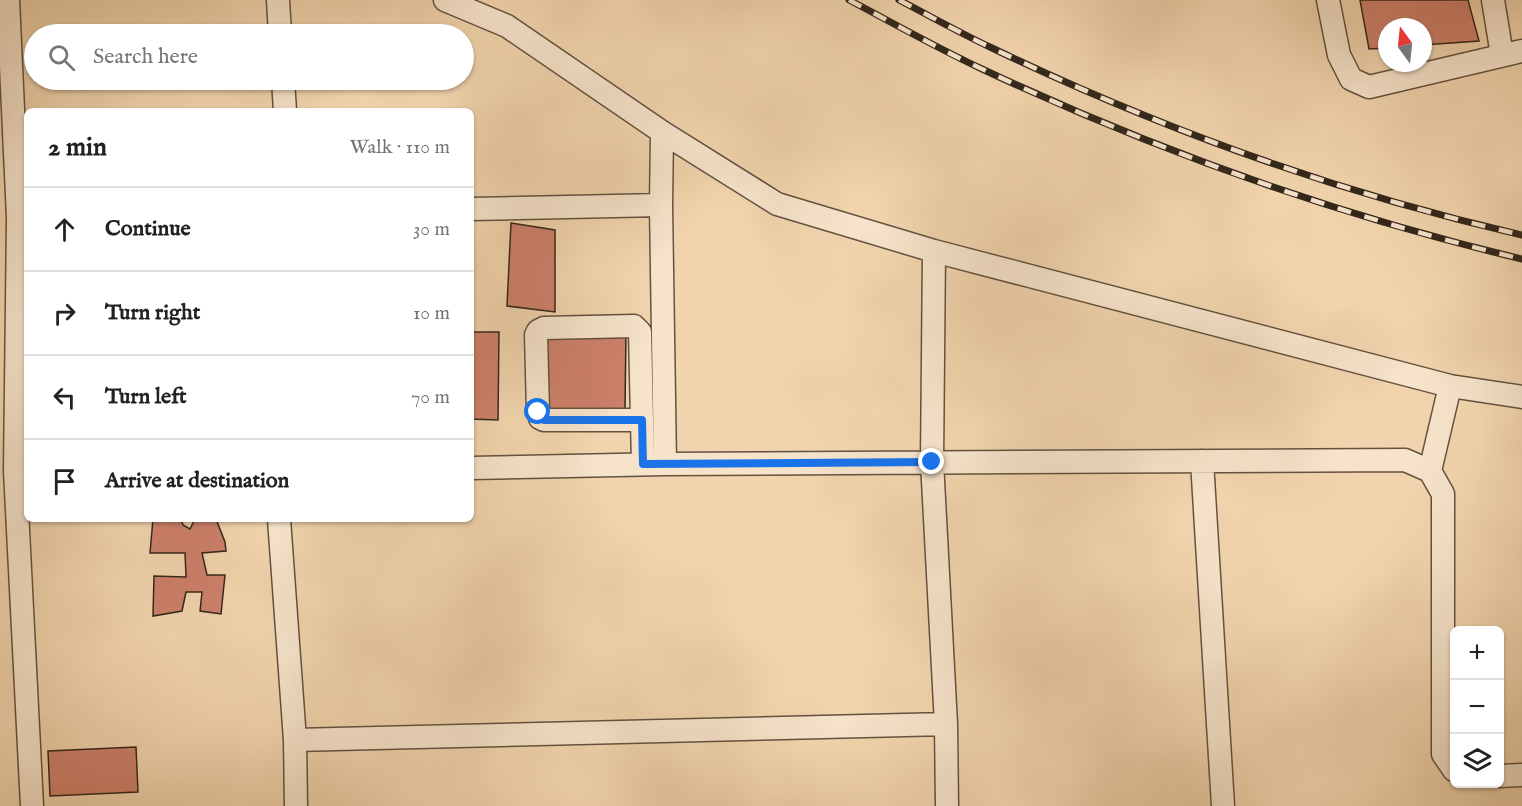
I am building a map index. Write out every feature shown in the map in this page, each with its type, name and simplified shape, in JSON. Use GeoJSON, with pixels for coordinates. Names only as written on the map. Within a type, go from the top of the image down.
{"type":"FeatureCollection","features":[{"type":"Feature","properties":{"kind":"street"},"geometry":{"type":"LineString","coordinates":[[8,0],[22,218],[14,471],[32,806]]}},
{"type":"Feature","properties":{"kind":"street"},"geometry":{"type":"LineString","coordinates":[[278,0],[279,24]]}},
{"type":"Feature","properties":{"kind":"street"},"geometry":{"type":"LineString","coordinates":[[446,0],[507,26],[662,132],[777,204],[934,251],[1450,386],[1522,397]]}},
{"type":"Feature","properties":{"kind":"street"},"geometry":{"type":"LineString","coordinates":[[1328,0],[1339,55],[1351,79],[1369,87],[1512,53],[1493,0]]}},
{"type":"Feature","properties":{"kind":"street"},"geometry":{"type":"LineString","coordinates":[[284,90],[285,108]]}},
{"type":"Feature","properties":{"kind":"street"},"geometry":{"type":"LineString","coordinates":[[654,464],[663,352],[662,132]]}},
{"type":"Feature","properties":{"kind":"street"},"geometry":{"type":"LineString","coordinates":[[474,209],[661,205]]}},
{"type":"Feature","properties":{"kind":"street"},"geometry":{"type":"LineString","coordinates":[[934,251],[932,462],[946,724],[946,806]]}},
{"type":"Feature","properties":{"kind":"street"},"geometry":{"type":"LineString","coordinates":[[642,420],[542,420],[538,412],[536,335],[538,331],[544,328],[634,326],[639,332],[642,420],[654,464]]}},
{"type":"Feature","properties":{"kind":"street"},"geometry":{"type":"LineString","coordinates":[[640,352],[663,352]]}},
{"type":"Feature","properties":{"kind":"street"},"geometry":{"type":"LineString","coordinates":[[1430,471],[1450,386]]}},
{"type":"Feature","properties":{"kind":"street"},"geometry":{"type":"LineString","coordinates":[[474,468],[654,464],[1405,460],[1430,471],[1443,494],[1443,754],[1450,764]]}},
{"type":"Feature","properties":{"kind":"street"},"geometry":{"type":"LineString","coordinates":[[1202,461],[1223,806]]}},
{"type":"Feature","properties":{"kind":"street"},"geometry":{"type":"LineString","coordinates":[[279,522],[295,740],[296,806]]}},
{"type":"Feature","properties":{"kind":"street"},"geometry":{"type":"LineString","coordinates":[[295,740],[946,724]]}},
{"type":"Feature","properties":{"kind":"street"},"geometry":{"type":"LineString","coordinates":[[1504,776],[1522,775]]}},
{"type":"Feature","properties":{"kind":"building"},"geometry":{"type":"Polygon","coordinates":[[[1360,0],[1468,0],[1479,41],[1432,44],[1432,18],[1378,18],[1378,48],[1369,49],[1360,0]]]}},
{"type":"Feature","properties":{"kind":"building"},"geometry":{"type":"Polygon","coordinates":[[[511,223],[555,230],[555,312],[507,306],[511,223]]]}},
{"type":"Feature","properties":{"kind":"building"},"geometry":{"type":"Polygon","coordinates":[[[626,329],[625,410],[546,412],[544,335],[626,329]]]}},
{"type":"Feature","properties":{"kind":"building"},"geometry":{"type":"Polygon","coordinates":[[[474,332],[499,332],[498,420],[474,419],[474,332]]]}},
{"type":"Feature","properties":{"kind":"building"},"geometry":{"type":"Polygon","coordinates":[[[153,522],[182,522],[190,529],[194,522],[217,522],[226,551],[202,553],[207,575],[225,575],[221,614],[200,611],[202,592],[186,592],[182,611],[153,616],[154,576],[186,577],[185,553],[150,553],[153,522]]]}},
{"type":"Feature","properties":{"kind":"building"},"geometry":{"type":"Polygon","coordinates":[[[136,747],[138,792],[50,796],[48,751],[136,747]]]}},
{"type":"Feature","properties":{"kind":"railway"},"geometry":{"type":"LineString","coordinates":[[849,0],[982,69],[1047,99],[1180,153],[1315,201],[1452,242],[1522,259]]}},
{"type":"Feature","properties":{"kind":"railway"},"geometry":{"type":"LineString","coordinates":[[899,0],[1056,78],[1186,132],[1318,179],[1522,235]]}},
{"type":"Feature","properties":{"kind":"route"},"geometry":{"type":"LineString","coordinates":[[538,412],[542,420],[642,420],[643,464],[932,462]]}}]}
